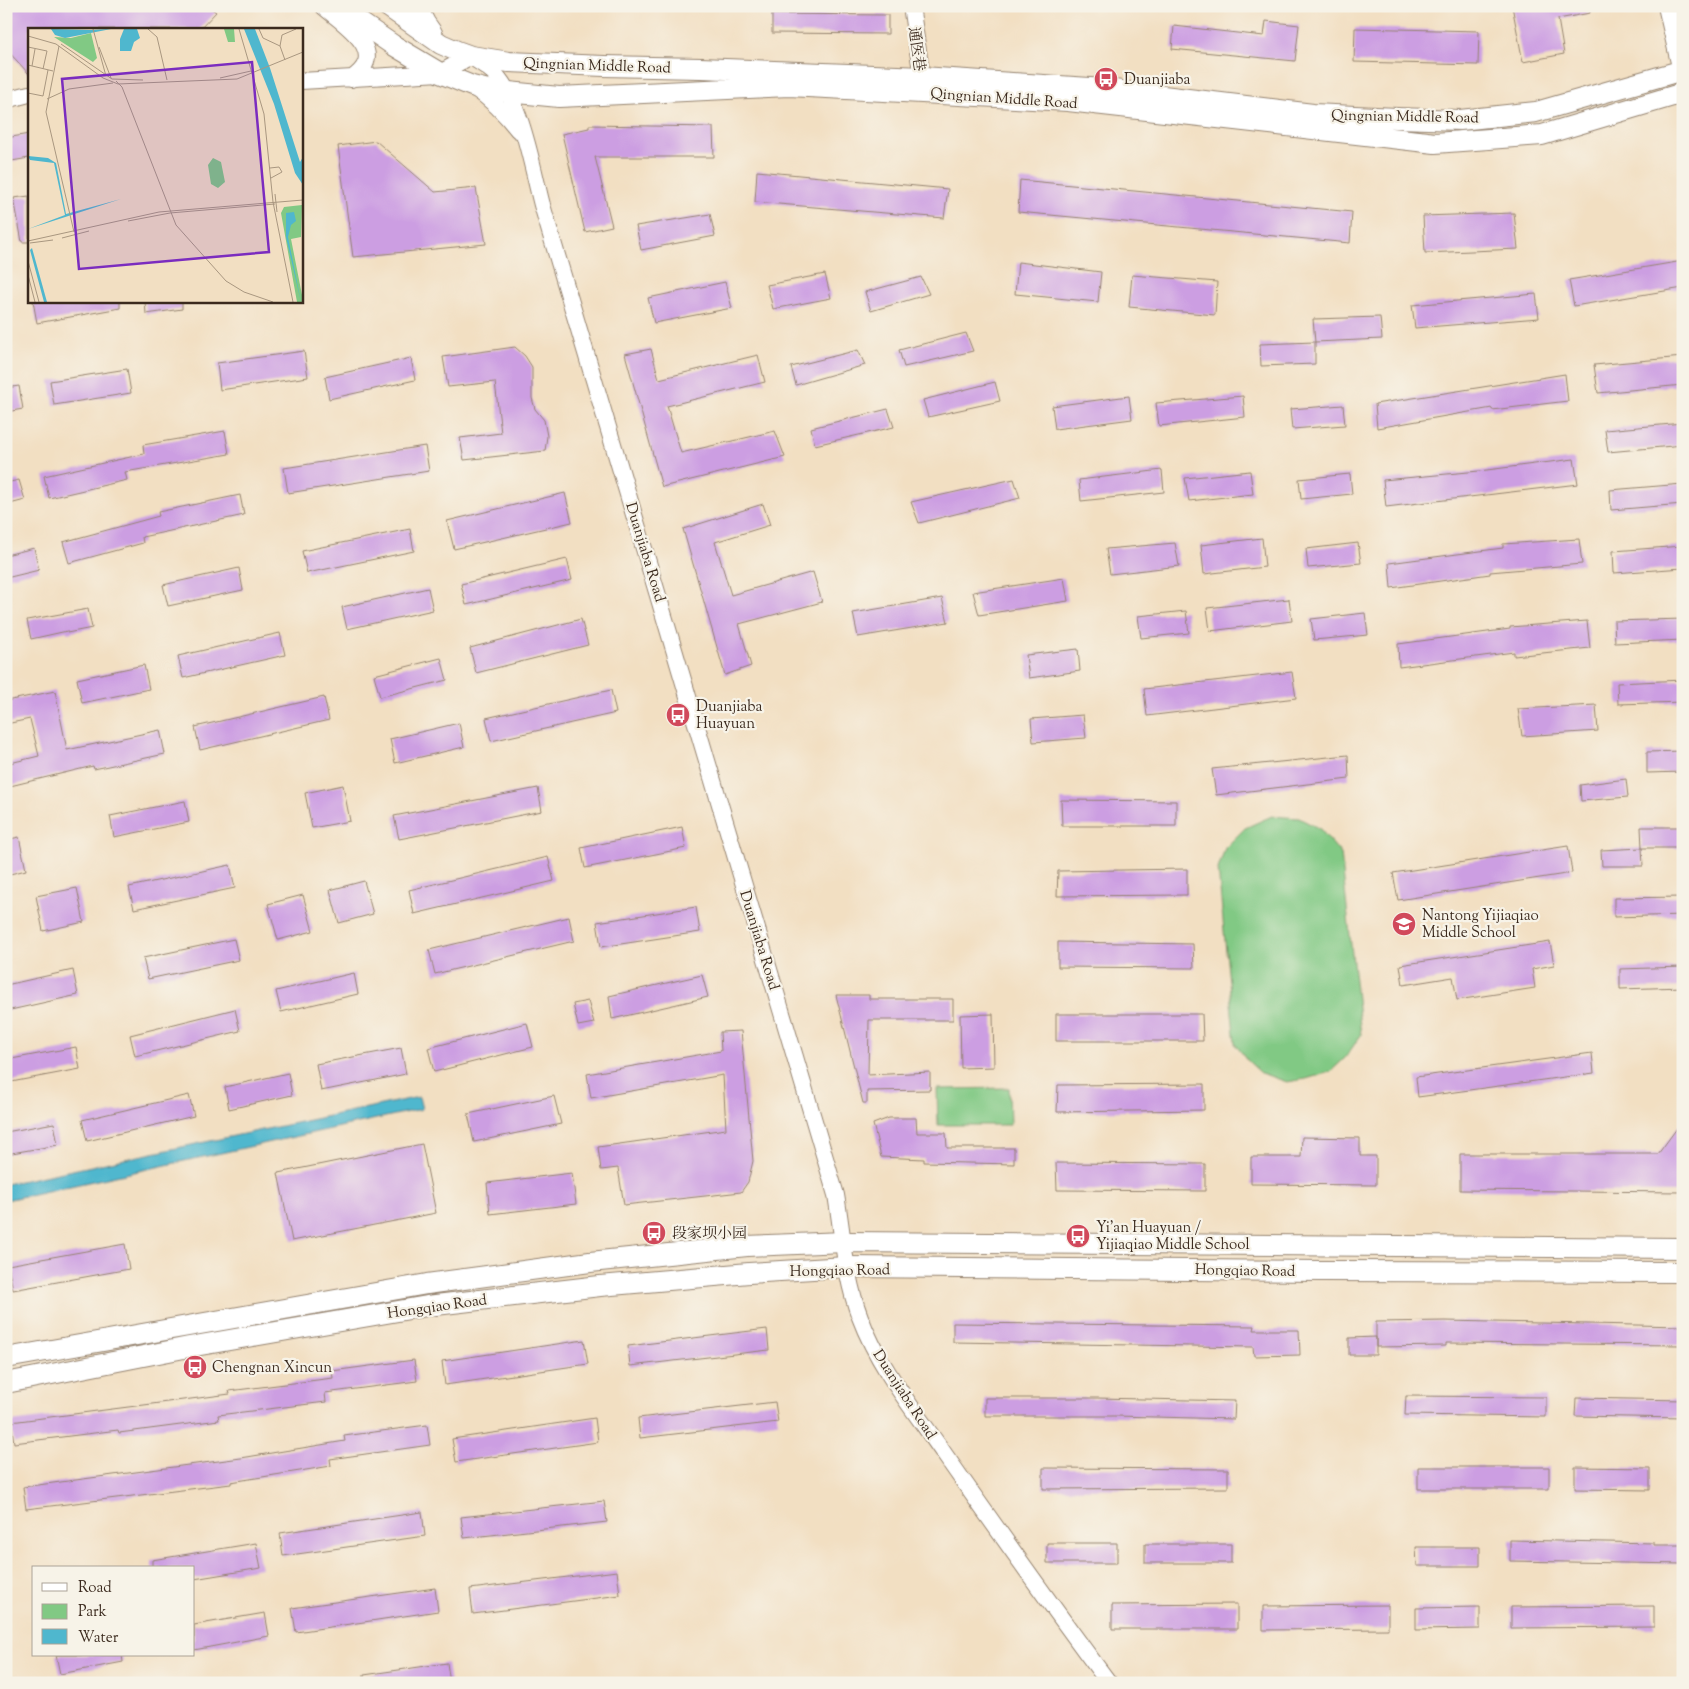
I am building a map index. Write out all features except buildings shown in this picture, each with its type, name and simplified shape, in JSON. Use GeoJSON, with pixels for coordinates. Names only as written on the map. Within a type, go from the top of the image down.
{"type":"FeatureCollection","features":[{"type":"Feature","properties":{"kind":"main road","name":"Qingnian Middle Road"},"geometry":{"type":"LineString","coordinates":[[341,6],[362,24],[393,45],[440,73],[480,88],[559,97],[789,86],[922,85],[1105,88],[1313,114],[1460,120],[1536,112],[1683,70]]}},
{"type":"Feature","properties":{"kind":"main road"},"geometry":{"type":"LineString","coordinates":[[416,6],[425,23],[441,44]]}},
{"type":"Feature","properties":{"kind":"main road"},"geometry":{"type":"LineString","coordinates":[[1668,6],[1683,70]]}},
{"type":"Feature","properties":{"kind":"main road","name":"Qingnian Middle Road"},"geometry":{"type":"LineString","coordinates":[[388,7],[441,44],[470,56],[509,62],[700,68],[922,85],[1435,143],[1542,135],[1683,93]]}},
{"type":"Feature","properties":{"kind":"main road"},"geometry":{"type":"LineString","coordinates":[[388,7],[397,26],[413,49],[440,73]]}},
{"type":"Feature","properties":{"kind":"main road","name":"Hongqiao Road"},"geometry":{"type":"LineString","coordinates":[[6,1358],[427,1284],[599,1261],[738,1246],[844,1242],[1683,1248]]}},
{"type":"Feature","properties":{"kind":"main road","name":"Hongqiao Road"},"geometry":{"type":"LineString","coordinates":[[6,1383],[189,1347],[427,1306],[600,1286],[749,1273],[846,1267],[1683,1272]]}},
{"type":"Feature","properties":{"kind":"street"},"geometry":{"type":"LineString","coordinates":[[323,6],[358,35],[365,46],[366,63],[358,74],[351,79]]}},
{"type":"Feature","properties":{"kind":"street","name":"通医巷"},"geometry":{"type":"LineString","coordinates":[[911,6],[922,85]]}},
{"type":"Feature","properties":{"kind":"street"},"geometry":{"type":"LineString","coordinates":[[302,81],[440,73],[470,56]]}},
{"type":"Feature","properties":{"kind":"street","name":"Duanjiaba Road"},"geometry":{"type":"LineString","coordinates":[[470,56],[480,88],[512,113],[525,140]]}},
{"type":"Feature","properties":{"kind":"street","name":"Duanjiaba Road"},"geometry":{"type":"LineString","coordinates":[[470,56],[496,76],[512,98],[520,118],[542,205],[836,1195],[846,1267],[861,1318],[891,1377],[1109,1683]]}},
{"type":"Feature","properties":{"kind":"street"},"geometry":{"type":"LineString","coordinates":[[6,100],[28,94]]}},
{"type":"Feature","properties":{"kind":"green space"},"geometry":{"type":"Polygon","coordinates":[[[1272,816],[1299,818],[1320,829],[1341,854],[1361,1035],[1345,1058],[1330,1072],[1287,1082],[1261,1073],[1248,1061],[1235,1044],[1218,869],[1225,848],[1245,828],[1272,816]]]}},
{"type":"Feature","properties":{"kind":"green space"},"geometry":{"type":"Polygon","coordinates":[[[1009,1088],[1010,1125],[938,1125],[937,1089],[1009,1088]]]}},
{"type":"Feature","properties":{"kind":"water"},"geometry":{"type":"Polygon","coordinates":[[[419,1097],[422,1109],[6,1200],[6,1184],[419,1097]]]}},
{"type":"Feature","properties":{"kind":"place","name":"Duanjiaba"},"geometry":{"type":"Point","coordinates":[1106,79]}},
{"type":"Feature","properties":{"kind":"place","name":"Duanjiaba Huayuan"},"geometry":{"type":"Point","coordinates":[678,715]}},
{"type":"Feature","properties":{"kind":"place","name":"Nantong Yijiaqiao Middle School"},"geometry":{"type":"Point","coordinates":[1404,924]}},
{"type":"Feature","properties":{"kind":"place","name":"段家坝小园"},"geometry":{"type":"Point","coordinates":[654,1233]}},
{"type":"Feature","properties":{"kind":"place","name":"Yi'an Huayuan / Yijiaqiao Middle School"},"geometry":{"type":"Point","coordinates":[1078,1236]}},
{"type":"Feature","properties":{"kind":"place","name":"Chengnan Xincun"},"geometry":{"type":"Point","coordinates":[195,1367]}}]}
